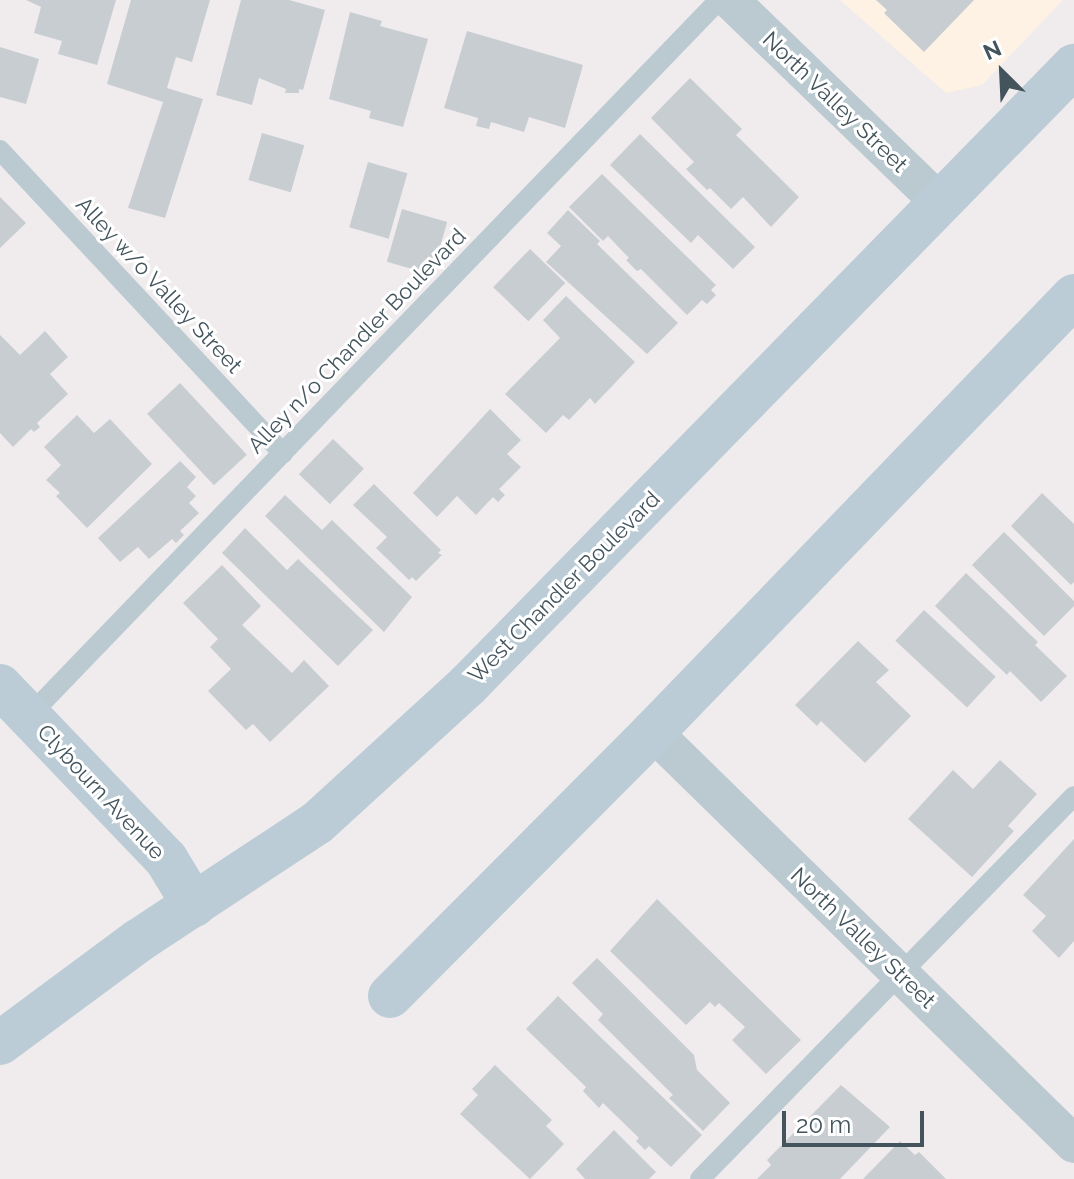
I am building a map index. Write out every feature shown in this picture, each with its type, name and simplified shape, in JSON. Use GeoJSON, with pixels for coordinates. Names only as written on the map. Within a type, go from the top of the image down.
{"type":"FeatureCollection","features":[{"type":"Feature","properties":{"kind":"main road","name":"West Chandler Boulevard"},"geometry":{"type":"LineString","coordinates":[[0,1043],[138,941],[317,823],[467,686],[1074,66]]}},
{"type":"Feature","properties":{"kind":"main road"},"geometry":{"type":"LineString","coordinates":[[390,996],[653,732],[1074,296]]}},
{"type":"Feature","properties":{"kind":"main road","name":"Clybourn Avenue"},"geometry":{"type":"LineString","coordinates":[[15,701],[166,859],[194,905]]}},
{"type":"Feature","properties":{"kind":"street","name":"North Valley Street"},"geometry":{"type":"LineString","coordinates":[[730,0],[941,204]]}},
{"type":"Feature","properties":{"kind":"street","name":"North Valley Street"},"geometry":{"type":"LineString","coordinates":[[653,732],[1074,1144]]}},
{"type":"Feature","properties":{"kind":"lane","name":"Alley n/o Chandler Boulevard"},"geometry":{"type":"LineString","coordinates":[[15,701],[283,453],[719,0]]}},
{"type":"Feature","properties":{"kind":"lane","name":"Alley w/o Valley Street"},"geometry":{"type":"LineString","coordinates":[[0,150],[283,453]]}},
{"type":"Feature","properties":{"kind":"lane"},"geometry":{"type":"LineString","coordinates":[[700,1179],[1074,796]]}},
{"type":"Feature","properties":{"kind":"shaded area"},"geometry":{"type":"Polygon","coordinates":[[[840,0],[1063,0],[982,85],[946,93],[840,0]]]}},
{"type":"Feature","properties":{"kind":"building"},"geometry":{"type":"Polygon","coordinates":[[[26,0],[116,0],[97,65],[58,54],[62,41],[34,33],[41,7],[26,0]]]}},
{"type":"Feature","properties":{"kind":"building"},"geometry":{"type":"Polygon","coordinates":[[[131,0],[210,0],[192,62],[176,57],[167,88],[203,99],[165,218],[128,208],[163,102],[107,84],[131,0]]]}},
{"type":"Feature","properties":{"kind":"building"},"geometry":{"type":"Polygon","coordinates":[[[241,0],[289,0],[325,10],[303,90],[299,89],[299,93],[285,93],[286,89],[259,78],[252,105],[216,95],[241,0]]]}},
{"type":"Feature","properties":{"kind":"building"},"geometry":{"type":"Polygon","coordinates":[[[876,0],[974,0],[924,52],[884,13],[887,10],[876,0]]]}},
{"type":"Feature","properties":{"kind":"building"},"geometry":{"type":"Polygon","coordinates":[[[350,12],[382,21],[380,26],[428,39],[403,127],[369,118],[371,111],[329,99],[350,12]]]}},
{"type":"Feature","properties":{"kind":"building"},"geometry":{"type":"Polygon","coordinates":[[[467,31],[583,65],[565,128],[529,117],[524,132],[491,122],[489,129],[476,126],[478,118],[444,108],[467,31]]]}},
{"type":"Feature","properties":{"kind":"building"},"geometry":{"type":"Polygon","coordinates":[[[0,47],[39,59],[26,104],[0,97],[0,47]]]}},
{"type":"Feature","properties":{"kind":"building"},"geometry":{"type":"Polygon","coordinates":[[[690,78],[742,129],[736,135],[799,197],[771,227],[743,197],[731,209],[710,188],[707,190],[686,169],[694,162],[651,118],[690,78]]]}},
{"type":"Feature","properties":{"kind":"building"},"geometry":{"type":"Polygon","coordinates":[[[262,133],[304,145],[291,192],[248,180],[262,133]]]}},
{"type":"Feature","properties":{"kind":"building"},"geometry":{"type":"Polygon","coordinates":[[[640,134],[755,247],[733,269],[698,235],[691,243],[610,165],[640,134]]]}},
{"type":"Feature","properties":{"kind":"building"},"geometry":{"type":"Polygon","coordinates":[[[368,162],[407,173],[389,239],[349,227],[368,162]]]}},
{"type":"Feature","properties":{"kind":"building"},"geometry":{"type":"Polygon","coordinates":[[[602,174],[716,285],[711,290],[716,295],[707,304],[702,300],[687,315],[641,269],[637,271],[626,260],[629,258],[608,236],[603,241],[569,207],[602,174]]]}},
{"type":"Feature","properties":{"kind":"building"},"geometry":{"type":"Polygon","coordinates":[[[0,197],[26,223],[0,248],[0,197]]]}},
{"type":"Feature","properties":{"kind":"building"},"geometry":{"type":"Polygon","coordinates":[[[402,209],[447,222],[432,275],[387,262],[402,209]]]}},
{"type":"Feature","properties":{"kind":"building"},"geometry":{"type":"Polygon","coordinates":[[[568,210],[600,241],[597,244],[678,323],[647,354],[546,262],[561,246],[547,233],[568,210]]]}},
{"type":"Feature","properties":{"kind":"building"},"geometry":{"type":"Polygon","coordinates":[[[530,249],[565,283],[528,321],[493,287],[530,249]]]}},
{"type":"Feature","properties":{"kind":"building"},"geometry":{"type":"Polygon","coordinates":[[[566,296],[635,362],[595,404],[590,398],[569,420],[563,415],[546,433],[505,394],[560,338],[543,320],[566,296]]]}},
{"type":"Feature","properties":{"kind":"building"},"geometry":{"type":"Polygon","coordinates":[[[45,331],[68,357],[50,374],[68,394],[37,423],[40,427],[34,432],[31,429],[13,447],[0,433],[0,335],[20,355],[45,331]]]}},
{"type":"Feature","properties":{"kind":"building"},"geometry":{"type":"Polygon","coordinates":[[[180,383],[247,455],[214,485],[147,414],[180,383]]]}},
{"type":"Feature","properties":{"kind":"building"},"geometry":{"type":"Polygon","coordinates":[[[490,409],[521,440],[507,454],[521,467],[499,489],[505,495],[498,502],[493,497],[476,515],[457,496],[437,517],[413,493],[490,409]]]}},
{"type":"Feature","properties":{"kind":"building"},"geometry":{"type":"Polygon","coordinates":[[[77,415],[94,433],[110,419],[152,464],[87,528],[56,496],[60,493],[46,480],[61,465],[44,447],[77,415]]]}},
{"type":"Feature","properties":{"kind":"building"},"geometry":{"type":"Polygon","coordinates":[[[333,439],[364,469],[330,504],[299,474],[333,439]]]}},
{"type":"Feature","properties":{"kind":"building"},"geometry":{"type":"Polygon","coordinates":[[[180,461],[196,477],[187,487],[196,496],[189,503],[199,513],[180,531],[184,535],[176,543],[172,539],[149,559],[138,547],[120,562],[98,538],[180,461]]]}},
{"type":"Feature","properties":{"kind":"building"},"geometry":{"type":"Polygon","coordinates":[[[374,484],[441,550],[438,553],[442,555],[416,581],[412,577],[409,580],[376,548],[387,537],[353,505],[374,484]]]}},
{"type":"Feature","properties":{"kind":"building"},"geometry":{"type":"Polygon","coordinates":[[[1042,493],[1074,524],[1074,582],[1071,585],[1011,526],[1042,493]]]}},
{"type":"Feature","properties":{"kind":"building"},"geometry":{"type":"Polygon","coordinates":[[[285,495],[322,530],[332,520],[412,597],[384,632],[265,516],[285,495]]]}},
{"type":"Feature","properties":{"kind":"building"},"geometry":{"type":"Polygon","coordinates":[[[245,528],[287,570],[298,559],[373,630],[338,666],[222,553],[245,528]]]}},
{"type":"Feature","properties":{"kind":"building"},"geometry":{"type":"Polygon","coordinates":[[[1004,532],[1074,601],[1074,606],[1044,636],[972,565],[1004,532]]]}},
{"type":"Feature","properties":{"kind":"building"},"geometry":{"type":"Polygon","coordinates":[[[222,565],[261,606],[242,625],[292,673],[304,660],[329,686],[270,742],[253,724],[246,730],[208,691],[231,669],[210,647],[218,639],[183,603],[222,565]]]}},
{"type":"Feature","properties":{"kind":"building"},"geometry":{"type":"Polygon","coordinates":[[[966,573],[1038,642],[1035,645],[1067,676],[1041,702],[1010,671],[1007,675],[935,606],[966,573]]]}},
{"type":"Feature","properties":{"kind":"building"},"geometry":{"type":"Polygon","coordinates":[[[924,610],[996,677],[967,708],[895,641],[924,610]]]}},
{"type":"Feature","properties":{"kind":"building"},"geometry":{"type":"Polygon","coordinates":[[[858,641],[889,670],[876,682],[911,716],[865,763],[821,721],[817,726],[795,705],[858,641]]]}},
{"type":"Feature","properties":{"kind":"building"},"geometry":{"type":"Polygon","coordinates":[[[1000,760],[1037,794],[1008,826],[1014,831],[972,877],[908,819],[953,770],[973,789],[1000,760]]]}},
{"type":"Feature","properties":{"kind":"building"},"geometry":{"type":"Polygon","coordinates":[[[1074,839],[1074,941],[1059,958],[1032,931],[1046,916],[1023,895],[1074,839]]]}},
{"type":"Feature","properties":{"kind":"building"},"geometry":{"type":"Polygon","coordinates":[[[657,899],[801,1040],[766,1074],[732,1040],[745,1027],[719,1003],[715,1007],[710,1002],[686,1025],[610,951],[657,899]]]}},
{"type":"Feature","properties":{"kind":"building"},"geometry":{"type":"Polygon","coordinates":[[[597,958],[694,1055],[697,1070],[730,1103],[703,1131],[669,1098],[673,1095],[598,1020],[603,1014],[572,983],[597,958]]]}},
{"type":"Feature","properties":{"kind":"building"},"geometry":{"type":"Polygon","coordinates":[[[558,996],[702,1135],[671,1167],[649,1146],[645,1150],[636,1141],[639,1138],[603,1103],[599,1108],[583,1091],[586,1087],[526,1029],[558,996]]]}},
{"type":"Feature","properties":{"kind":"building"},"geometry":{"type":"Polygon","coordinates":[[[495,1065],[552,1120],[546,1126],[564,1144],[530,1179],[460,1114],[478,1095],[472,1089],[495,1065]]]}},
{"type":"Feature","properties":{"kind":"building"},"geometry":{"type":"Polygon","coordinates":[[[841,1085],[890,1127],[840,1179],[757,1179],[771,1165],[767,1160],[841,1085]]]}},
{"type":"Feature","properties":{"kind":"building"},"geometry":{"type":"Polygon","coordinates":[[[614,1130],[656,1172],[649,1179],[585,1179],[576,1169],[614,1130]]]}},
{"type":"Feature","properties":{"kind":"building"},"geometry":{"type":"Polygon","coordinates":[[[900,1141],[915,1155],[919,1152],[946,1179],[863,1179],[900,1141]]]}}]}
